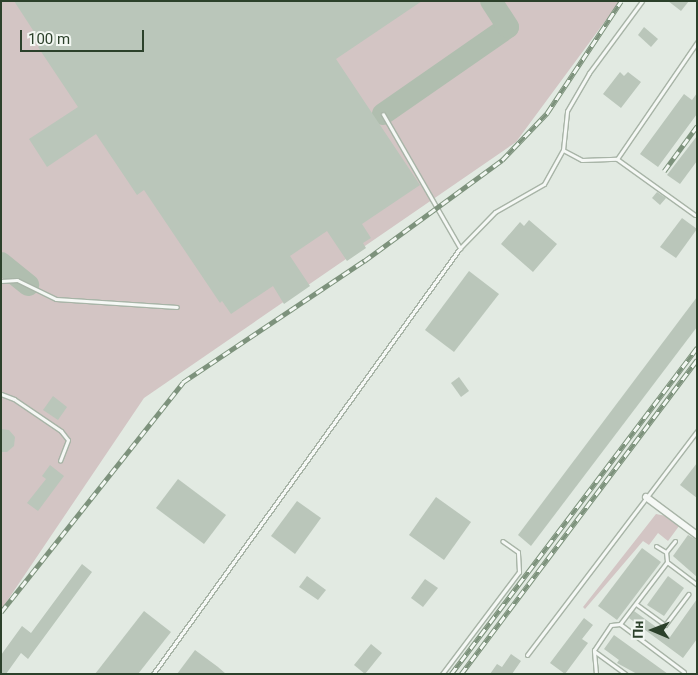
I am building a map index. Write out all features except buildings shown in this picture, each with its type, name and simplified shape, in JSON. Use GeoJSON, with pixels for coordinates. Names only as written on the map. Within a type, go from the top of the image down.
{"type":"FeatureCollection","features":[{"type":"Feature","properties":{"kind":"street"},"geometry":{"type":"LineString","coordinates":[[646,497],[697,535]]}},
{"type":"Feature","properties":{"kind":"lane"},"geometry":{"type":"LineString","coordinates":[[153,674],[460,248],[495,212],[544,184],[564,150],[567,111],[589,74],[642,1]]}},
{"type":"Feature","properties":{"kind":"lane"},"geometry":{"type":"LineString","coordinates":[[617,159],[697,42]]}},
{"type":"Feature","properties":{"kind":"lane"},"geometry":{"type":"LineString","coordinates":[[383,114],[460,248]]}},
{"type":"Feature","properties":{"kind":"lane"},"geometry":{"type":"LineString","coordinates":[[564,150],[582,160],[617,159],[695,215]]}},
{"type":"Feature","properties":{"kind":"lane"},"geometry":{"type":"LineString","coordinates":[[1,281],[17,280],[56,299],[177,307]]}},
{"type":"Feature","properties":{"kind":"lane"},"geometry":{"type":"LineString","coordinates":[[1,394],[14,399],[61,431],[68,440],[60,461]]}},
{"type":"Feature","properties":{"kind":"lane"},"geometry":{"type":"LineString","coordinates":[[527,655],[697,431]]}},
{"type":"Feature","properties":{"kind":"lane"},"geometry":{"type":"LineString","coordinates":[[442,674],[519,572],[518,552],[502,541]]}},
{"type":"Feature","properties":{"kind":"lane"},"geometry":{"type":"LineString","coordinates":[[620,624],[667,562],[666,552],[675,541]]}},
{"type":"Feature","properties":{"kind":"lane"},"geometry":{"type":"LineString","coordinates":[[656,546],[666,552]]}},
{"type":"Feature","properties":{"kind":"lane"},"geometry":{"type":"LineString","coordinates":[[667,562],[697,585]]}},
{"type":"Feature","properties":{"kind":"lane"},"geometry":{"type":"LineString","coordinates":[[636,604],[665,625],[688,594]]}},
{"type":"Feature","properties":{"kind":"lane"},"geometry":{"type":"LineString","coordinates":[[596,674],[594,650],[611,625],[620,624],[684,672]]}},
{"type":"Feature","properties":{"kind":"lane"},"geometry":{"type":"LineString","coordinates":[[594,650],[626,674]]}},
{"type":"Feature","properties":{"kind":"shaded area"},"geometry":{"type":"Polygon","coordinates":[[[1,1],[620,1],[516,142],[144,398],[1,610],[1,1]]]}},
{"type":"Feature","properties":{"kind":"shaded area"},"geometry":{"type":"Polygon","coordinates":[[[656,514],[666,516],[679,526],[668,541],[658,533],[649,545],[643,541],[585,609],[583,607],[656,514]]]}},
{"type":"Feature","properties":{"kind":"taxiway"},"geometry":{"type":"LineString","coordinates":[[383,114],[508,27],[491,1]]}},
{"type":"Feature","properties":{"kind":"taxiway"},"geometry":{"type":"LineString","coordinates":[[1,263],[28,285]]}},
{"type":"Feature","properties":{"kind":"railway"},"geometry":{"type":"LineString","coordinates":[[1,612],[183,382],[364,261],[502,160],[547,113],[621,1]]}},
{"type":"Feature","properties":{"kind":"railway"},"geometry":{"type":"LineString","coordinates":[[664,171],[697,126]]}},
{"type":"Feature","properties":{"kind":"railway"},"geometry":{"type":"LineString","coordinates":[[451,674],[697,347]]}},
{"type":"Feature","properties":{"kind":"railway"},"geometry":{"type":"LineString","coordinates":[[461,674],[697,360]]}}]}
